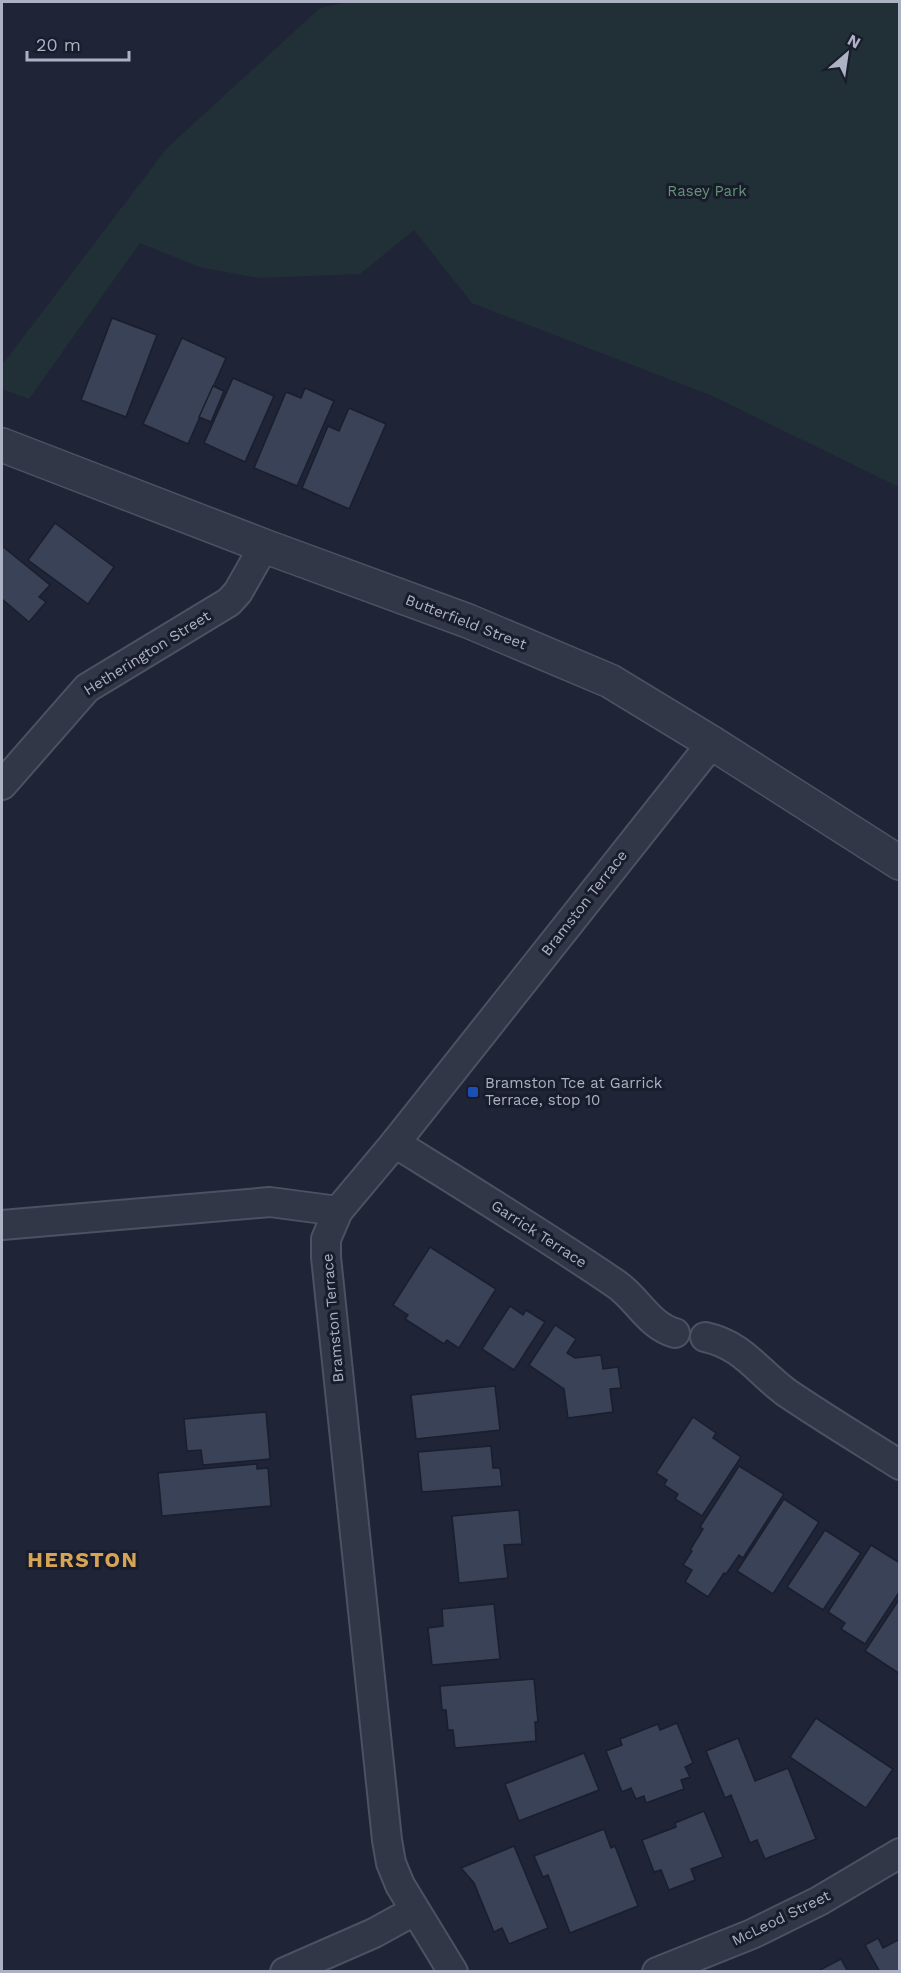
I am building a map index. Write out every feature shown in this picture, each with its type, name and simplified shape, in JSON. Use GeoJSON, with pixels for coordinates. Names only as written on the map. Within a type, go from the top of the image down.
{"type":"FeatureCollection","features":[{"type":"Feature","properties":{"kind":"street","name":"Butterfield Street"},"geometry":{"type":"LineString","coordinates":[[2,445],[264,546],[468,621],[579,666],[610,681],[712,743],[900,863]]}},
{"type":"Feature","properties":{"kind":"street","name":"Hetherington Street"},"geometry":{"type":"LineString","coordinates":[[2,785],[87,688],[229,602],[238,592],[264,546]]}},
{"type":"Feature","properties":{"kind":"street","name":"Bramston Terrace"},"geometry":{"type":"LineString","coordinates":[[453,1971],[414,1911],[391,1863],[387,1840],[326,1257],[326,1239],[338,1211],[395,1143],[712,743]]}},
{"type":"Feature","properties":{"kind":"street","name":"Garrick Terrace"},"geometry":{"type":"LineString","coordinates":[[395,1143],[619,1286],[653,1322],[675,1333]]}},
{"type":"Feature","properties":{"kind":"street"},"geometry":{"type":"LineString","coordinates":[[2,1225],[270,1202],[338,1211]]}},
{"type":"Feature","properties":{"kind":"street"},"geometry":{"type":"LineString","coordinates":[[705,1337],[726,1344],[747,1357],[787,1392],[900,1465]]}},
{"type":"Feature","properties":{"kind":"street","name":"McLeod Street"},"geometry":{"type":"LineString","coordinates":[[657,1971],[771,1924],[819,1901],[900,1853]]}},
{"type":"Feature","properties":{"kind":"street"},"geometry":{"type":"LineString","coordinates":[[285,1971],[374,1933],[414,1911]]}},
{"type":"Feature","properties":{"kind":"green space","name":"Rasey Park"},"geometry":{"type":"Polygon","coordinates":[[[349,2],[899,2],[899,487],[710,395],[472,303],[414,230],[360,274],[259,278],[199,267],[140,243],[29,399],[2,389],[2,365],[167,148],[320,8],[349,2]]]}},
{"type":"Feature","properties":{"kind":"building"},"geometry":{"type":"Polygon","coordinates":[[[112,318],[157,335],[126,417],[81,400],[112,318]]]}},
{"type":"Feature","properties":{"kind":"building"},"geometry":{"type":"Polygon","coordinates":[[[182,338],[226,358],[188,444],[143,424],[182,338]]]}},
{"type":"Feature","properties":{"kind":"building"},"geometry":{"type":"Polygon","coordinates":[[[233,378],[274,396],[245,462],[204,443],[233,378]]]}},
{"type":"Feature","properties":{"kind":"building"},"geometry":{"type":"Polygon","coordinates":[[[213,386],[224,391],[211,422],[199,417],[213,386]]]}},
{"type":"Feature","properties":{"kind":"building"},"geometry":{"type":"Polygon","coordinates":[[[305,388],[334,401],[297,486],[254,468],[286,392],[301,398],[305,388]]]}},
{"type":"Feature","properties":{"kind":"building"},"geometry":{"type":"Polygon","coordinates":[[[349,408],[386,424],[349,509],[302,488],[328,426],[339,431],[349,408]]]}},
{"type":"Feature","properties":{"kind":"building"},"geometry":{"type":"Polygon","coordinates":[[[55,523],[114,567],[88,604],[28,560],[55,523]]]}},
{"type":"Feature","properties":{"kind":"building"},"geometry":{"type":"Polygon","coordinates":[[[2,546],[50,585],[39,597],[46,602],[29,622],[2,599],[2,546]]]}},
{"type":"Feature","properties":{"kind":"building"},"geometry":{"type":"Polygon","coordinates":[[[430,1247],[496,1289],[459,1348],[447,1340],[444,1344],[405,1319],[408,1315],[393,1305],[430,1247]]]}},
{"type":"Feature","properties":{"kind":"building"},"geometry":{"type":"Polygon","coordinates":[[[510,1306],[523,1315],[526,1310],[545,1322],[514,1370],[482,1349],[510,1306]]]}},
{"type":"Feature","properties":{"kind":"building"},"geometry":{"type":"Polygon","coordinates":[[[555,1325],[576,1339],[567,1353],[575,1358],[601,1355],[603,1369],[618,1367],[621,1388],[610,1389],[613,1412],[568,1418],[564,1389],[529,1365],[555,1325]]]}},
{"type":"Feature","properties":{"kind":"building"},"geometry":{"type":"Polygon","coordinates":[[[495,1386],[500,1430],[416,1439],[411,1395],[495,1386]]]}},
{"type":"Feature","properties":{"kind":"building"},"geometry":{"type":"Polygon","coordinates":[[[266,1412],[270,1459],[203,1465],[201,1450],[187,1451],[184,1419],[266,1412]]]}},
{"type":"Feature","properties":{"kind":"building"},"geometry":{"type":"Polygon","coordinates":[[[693,1417],[716,1433],[713,1438],[741,1457],[702,1516],[675,1499],[678,1494],[664,1485],[667,1480],[656,1473],[693,1417]]]}},
{"type":"Feature","properties":{"kind":"building"},"geometry":{"type":"Polygon","coordinates":[[[491,1446],[493,1468],[500,1468],[502,1486],[422,1492],[418,1452],[491,1446]]]}},
{"type":"Feature","properties":{"kind":"building"},"geometry":{"type":"Polygon","coordinates":[[[257,1464],[257,1469],[268,1468],[271,1506],[162,1516],[158,1473],[257,1464]]]}},
{"type":"Feature","properties":{"kind":"building"},"geometry":{"type":"Polygon","coordinates":[[[739,1466],[784,1494],[743,1558],[739,1555],[708,1597],[685,1582],[692,1570],[683,1565],[703,1529],[700,1527],[739,1466]]]}},
{"type":"Feature","properties":{"kind":"building"},"geometry":{"type":"Polygon","coordinates":[[[784,1499],[819,1522],[773,1594],[737,1571],[784,1499]]]}},
{"type":"Feature","properties":{"kind":"building"},"geometry":{"type":"Polygon","coordinates":[[[519,1510],[522,1544],[504,1545],[508,1578],[459,1583],[452,1516],[519,1510]]]}},
{"type":"Feature","properties":{"kind":"building"},"geometry":{"type":"Polygon","coordinates":[[[825,1530],[861,1553],[823,1610],[787,1587],[825,1530]]]}},
{"type":"Feature","properties":{"kind":"building"},"geometry":{"type":"Polygon","coordinates":[[[871,1545],[900,1563],[900,1591],[865,1644],[841,1629],[845,1623],[828,1612],[871,1545]]]}},
{"type":"Feature","properties":{"kind":"building"},"geometry":{"type":"Polygon","coordinates":[[[900,1598],[900,1674],[865,1651],[900,1598]]]}},
{"type":"Feature","properties":{"kind":"building"},"geometry":{"type":"Polygon","coordinates":[[[494,1604],[500,1659],[432,1665],[428,1628],[443,1626],[442,1609],[494,1604]]]}},
{"type":"Feature","properties":{"kind":"building"},"geometry":{"type":"Polygon","coordinates":[[[534,1679],[538,1722],[535,1722],[536,1741],[455,1748],[453,1730],[448,1730],[446,1710],[442,1710],[440,1686],[534,1679]]]}},
{"type":"Feature","properties":{"kind":"building"},"geometry":{"type":"Polygon","coordinates":[[[816,1718],[893,1769],[866,1808],[790,1757],[816,1718]]]}},
{"type":"Feature","properties":{"kind":"building"},"geometry":{"type":"Polygon","coordinates":[[[677,1723],[693,1763],[685,1767],[690,1777],[681,1780],[684,1789],[646,1803],[644,1796],[636,1799],[631,1788],[622,1792],[606,1751],[622,1745],[620,1739],[658,1724],[660,1730],[677,1723]]]}},
{"type":"Feature","properties":{"kind":"building"},"geometry":{"type":"Polygon","coordinates":[[[738,1738],[755,1781],[788,1768],[816,1839],[765,1859],[757,1840],[750,1843],[731,1795],[725,1798],[706,1751],[738,1738]]]}},
{"type":"Feature","properties":{"kind":"building"},"geometry":{"type":"Polygon","coordinates":[[[584,1753],[599,1790],[519,1821],[505,1784],[584,1753]]]}},
{"type":"Feature","properties":{"kind":"building"},"geometry":{"type":"Polygon","coordinates":[[[704,1811],[723,1857],[691,1869],[695,1880],[669,1890],[661,1870],[654,1872],[642,1840],[676,1827],[675,1823],[704,1811]]]}},
{"type":"Feature","properties":{"kind":"building"},"geometry":{"type":"Polygon","coordinates":[[[604,1829],[611,1848],[615,1846],[638,1906],[570,1933],[548,1875],[543,1877],[534,1856],[604,1829]]]}},
{"type":"Feature","properties":{"kind":"building"},"geometry":{"type":"Polygon","coordinates":[[[514,1846],[548,1928],[509,1944],[502,1928],[494,1932],[474,1883],[461,1868],[514,1846]]]}},
{"type":"Feature","properties":{"kind":"building"},"geometry":{"type":"Polygon","coordinates":[[[878,1938],[883,1948],[900,1939],[900,1972],[880,1972],[865,1945],[878,1938]]]}},
{"type":"Feature","properties":{"kind":"building"},"geometry":{"type":"Polygon","coordinates":[[[841,1959],[848,1972],[818,1971],[841,1959]]]}},
{"type":"Feature","properties":{"kind":"place","name":"Bramston Tce at Garrick Terrace, stop 10"},"geometry":{"type":"Point","coordinates":[473,1092]}},
{"type":"Feature","properties":{"kind":"district","name":"HERSTON"},"geometry":{"type":"Point","coordinates":[83,1559]}}]}
